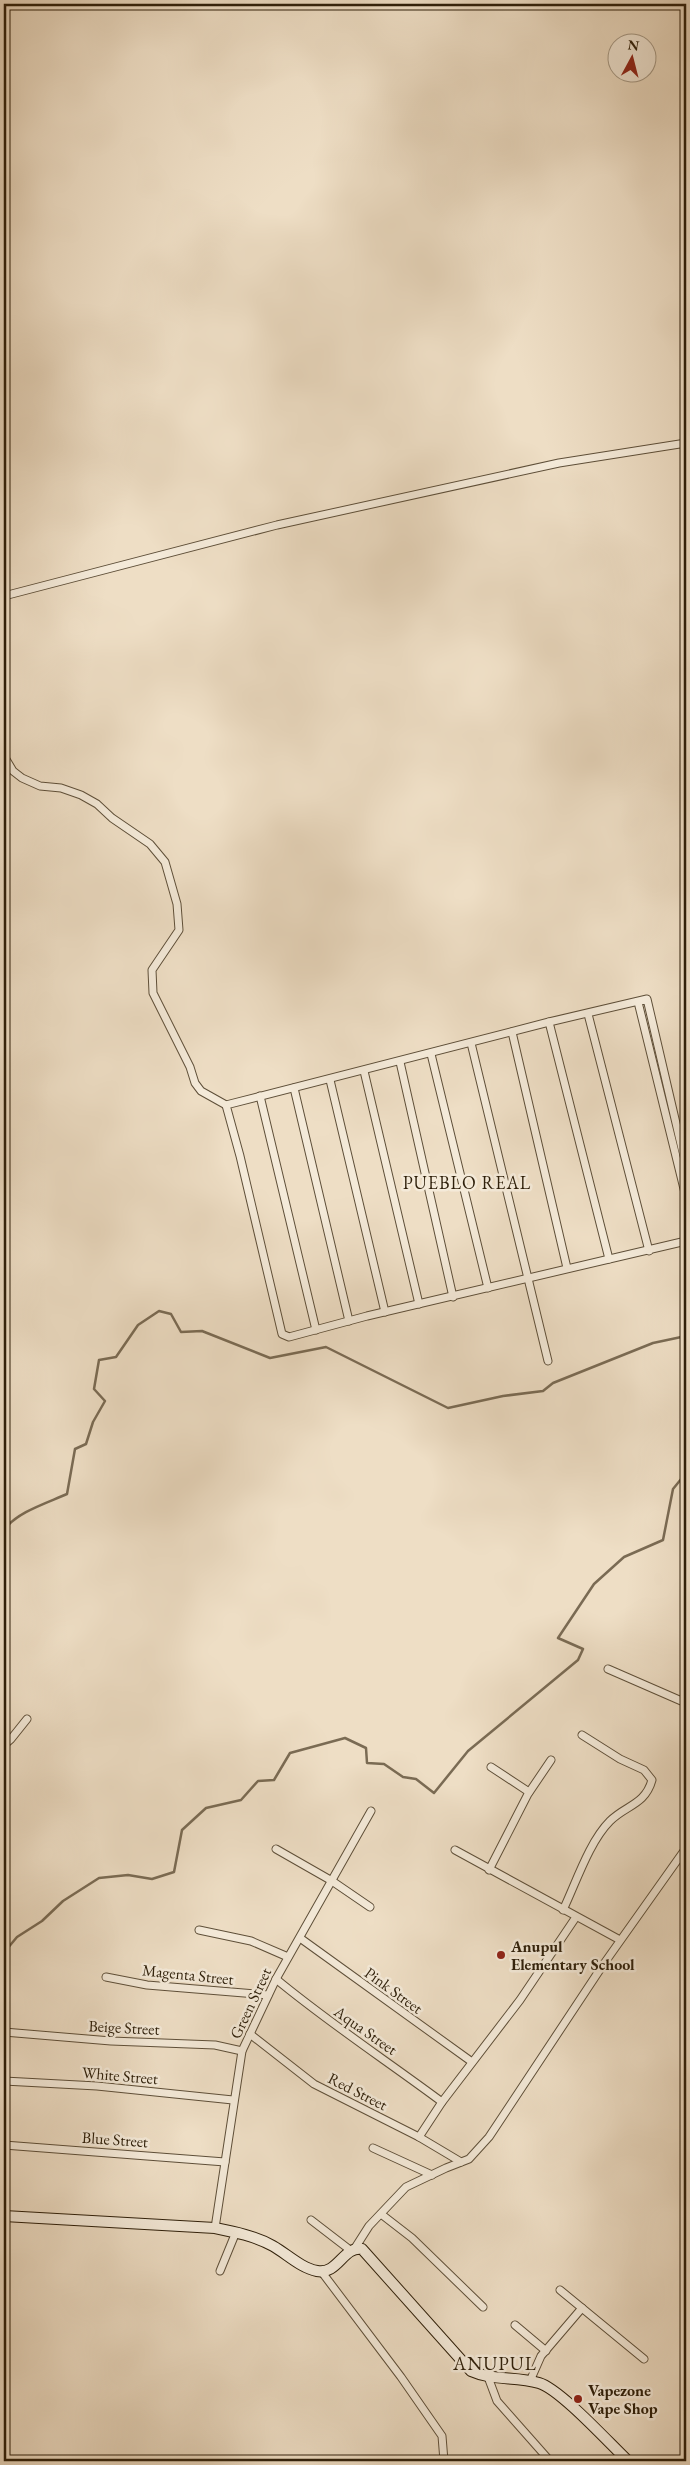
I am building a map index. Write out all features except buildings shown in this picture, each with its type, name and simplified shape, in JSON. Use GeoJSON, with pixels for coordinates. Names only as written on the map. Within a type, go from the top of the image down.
{"type":"FeatureCollection","features":[{"type":"Feature","properties":{"kind":"street"},"geometry":{"type":"LineString","coordinates":[[4,596],[277,525],[550,465],[686,443]]}},
{"type":"Feature","properties":{"kind":"street"},"geometry":{"type":"LineString","coordinates":[[4,756],[13,771],[22,778],[40,786],[61,788],[81,795],[96,804],[112,818],[150,844],[165,862],[177,904],[179,930],[152,970],[153,993],[190,1067],[195,1083],[201,1091],[226,1105],[330,1080],[549,1022],[647,999],[686,1166]]}},
{"type":"Feature","properties":{"kind":"street"},"geometry":{"type":"LineString","coordinates":[[638,1002],[686,1196]]}},
{"type":"Feature","properties":{"kind":"street"},"geometry":{"type":"LineString","coordinates":[[588,1014],[649,1250]]}},
{"type":"Feature","properties":{"kind":"street"},"geometry":{"type":"LineString","coordinates":[[549,1022],[609,1260]]}},
{"type":"Feature","properties":{"kind":"street"},"geometry":{"type":"LineString","coordinates":[[512,1032],[567,1268]]}},
{"type":"Feature","properties":{"kind":"street"},"geometry":{"type":"LineString","coordinates":[[471,1043],[548,1361]]}},
{"type":"Feature","properties":{"kind":"street"},"geometry":{"type":"LineString","coordinates":[[431,1054],[488,1288]]}},
{"type":"Feature","properties":{"kind":"street"},"geometry":{"type":"LineString","coordinates":[[400,1062],[453,1297]]}},
{"type":"Feature","properties":{"kind":"street"},"geometry":{"type":"LineString","coordinates":[[364,1071],[419,1304]]}},
{"type":"Feature","properties":{"kind":"street"},"geometry":{"type":"LineString","coordinates":[[330,1080],[386,1312]]}},
{"type":"Feature","properties":{"kind":"street"},"geometry":{"type":"LineString","coordinates":[[294,1088],[349,1321]]}},
{"type":"Feature","properties":{"kind":"street"},"geometry":{"type":"LineString","coordinates":[[260,1096],[316,1330]]}},
{"type":"Feature","properties":{"kind":"street"},"geometry":{"type":"LineString","coordinates":[[226,1105],[245,1174],[282,1334],[289,1337],[528,1277],[686,1241]]}},
{"type":"Feature","properties":{"kind":"street"},"geometry":{"type":"LineString","coordinates":[[608,1669],[686,1703]]}},
{"type":"Feature","properties":{"kind":"street"},"geometry":{"type":"LineString","coordinates":[[4,1745],[11,1740],[27,1719]]}},
{"type":"Feature","properties":{"kind":"street"},"geometry":{"type":"LineString","coordinates":[[563,1910],[596,1841],[610,1822],[639,1803],[652,1780],[644,1770],[582,1735]]}},
{"type":"Feature","properties":{"kind":"street"},"geometry":{"type":"LineString","coordinates":[[489,1870],[529,1792],[551,1760]]}},
{"type":"Feature","properties":{"kind":"street"},"geometry":{"type":"LineString","coordinates":[[491,1768],[529,1792]]}},
{"type":"Feature","properties":{"kind":"street","name":"Green Street"},"geometry":{"type":"LineString","coordinates":[[215,2228],[233,2100],[242,2051],[276,1979],[371,1811]]}},
{"type":"Feature","properties":{"kind":"street"},"geometry":{"type":"LineString","coordinates":[[4,2216],[215,2228],[236,2232],[272,2246],[306,2267],[321,2271],[330,2269],[353,2249],[369,2226],[406,2188],[432,2174],[469,2159],[489,2137],[620,1940],[686,1848]]}},
{"type":"Feature","properties":{"kind":"street"},"geometry":{"type":"LineString","coordinates":[[276,1849],[332,1881],[370,1906]]}},
{"type":"Feature","properties":{"kind":"street"},"geometry":{"type":"LineString","coordinates":[[455,1850],[620,1940]]}},
{"type":"Feature","properties":{"kind":"street"},"geometry":{"type":"LineString","coordinates":[[419,2137],[442,2102],[520,2000],[576,1917]]}},
{"type":"Feature","properties":{"kind":"street"},"geometry":{"type":"LineString","coordinates":[[199,1930],[251,1941],[288,1957]]}},
{"type":"Feature","properties":{"kind":"street","name":"Pink Street"},"geometry":{"type":"LineString","coordinates":[[300,1938],[472,2062]]}},
{"type":"Feature","properties":{"kind":"street","name":"Magenta Street"},"geometry":{"type":"LineString","coordinates":[[106,1977],[156,1986],[268,1995]]}},
{"type":"Feature","properties":{"kind":"street","name":"Aqua Street"},"geometry":{"type":"LineString","coordinates":[[276,1979],[318,2014],[380,2055],[442,2102]]}},
{"type":"Feature","properties":{"kind":"street","name":"Beige Street"},"geometry":{"type":"LineString","coordinates":[[4,2032],[111,2041],[215,2044],[242,2051]]}},
{"type":"Feature","properties":{"kind":"street","name":"Red Street"},"geometry":{"type":"LineString","coordinates":[[250,2034],[314,2084],[419,2137],[461,2162]]}},
{"type":"Feature","properties":{"kind":"street","name":"White Street"},"geometry":{"type":"LineString","coordinates":[[4,2081],[97,2086],[233,2100]]}},
{"type":"Feature","properties":{"kind":"street","name":"Blue Street"},"geometry":{"type":"LineString","coordinates":[[4,2145],[225,2162]]}},
{"type":"Feature","properties":{"kind":"street"},"geometry":{"type":"LineString","coordinates":[[373,2148],[432,2174]]}},
{"type":"Feature","properties":{"kind":"street"},"geometry":{"type":"LineString","coordinates":[[380,2214],[412,2238],[483,2307]]}},
{"type":"Feature","properties":{"kind":"street"},"geometry":{"type":"LineString","coordinates":[[311,2220],[353,2249],[362,2250],[370,2257],[471,2371],[488,2377],[530,2381],[547,2387],[558,2395],[628,2461]]}},
{"type":"Feature","properties":{"kind":"street"},"geometry":{"type":"LineString","coordinates":[[220,2271],[236,2232]]}},
{"type":"Feature","properties":{"kind":"street"},"geometry":{"type":"LineString","coordinates":[[321,2271],[401,2376],[442,2436],[444,2461]]}},
{"type":"Feature","properties":{"kind":"street"},"geometry":{"type":"LineString","coordinates":[[560,2290],[644,2359]]}},
{"type":"Feature","properties":{"kind":"street"},"geometry":{"type":"LineString","coordinates":[[530,2381],[533,2370],[546,2350],[582,2308]]}},
{"type":"Feature","properties":{"kind":"street"},"geometry":{"type":"LineString","coordinates":[[515,2325],[546,2350]]}},
{"type":"Feature","properties":{"kind":"street"},"geometry":{"type":"LineString","coordinates":[[488,2377],[497,2401],[550,2461]]}},
{"type":"Feature","properties":{"kind":"waterway"},"geometry":{"type":"LineString","coordinates":[[4,1530],[24,1513],[67,1494],[75,1449],[86,1444],[93,1422],[105,1401],[94,1389],[99,1360],[116,1357],[138,1325],[159,1311],[171,1314],[181,1332],[202,1331],[270,1358],[326,1347],[448,1408],[503,1396],[543,1391],[553,1383],[653,1343],[686,1336]]}},
{"type":"Feature","properties":{"kind":"waterway"},"geometry":{"type":"LineString","coordinates":[[4,1948],[7,1949],[17,1937],[42,1921],[63,1901],[99,1878],[128,1875],[152,1879],[174,1872],[182,1830],[206,1808],[241,1800],[258,1781],[274,1780],[290,1753],[345,1738],[366,1748],[367,1763],[384,1764],[403,1777],[416,1779],[434,1793],[468,1751],[578,1660],[583,1649],[558,1638],[594,1584],[624,1557],[663,1540],[673,1489],[686,1473]]}},
{"type":"Feature","properties":{"kind":"place","name":"Anupul Elementary School"},"geometry":{"type":"Point","coordinates":[501,1955]}},
{"type":"Feature","properties":{"kind":"place","name":"Vapezone Vape Shop"},"geometry":{"type":"Point","coordinates":[578,2399]}},
{"type":"Feature","properties":{"kind":"district","name":"PUEBLO REAL"},"geometry":{"type":"Point","coordinates":[467,1183]}},
{"type":"Feature","properties":{"kind":"district","name":"ANUPUL"},"geometry":{"type":"Point","coordinates":[495,2363]}}]}
